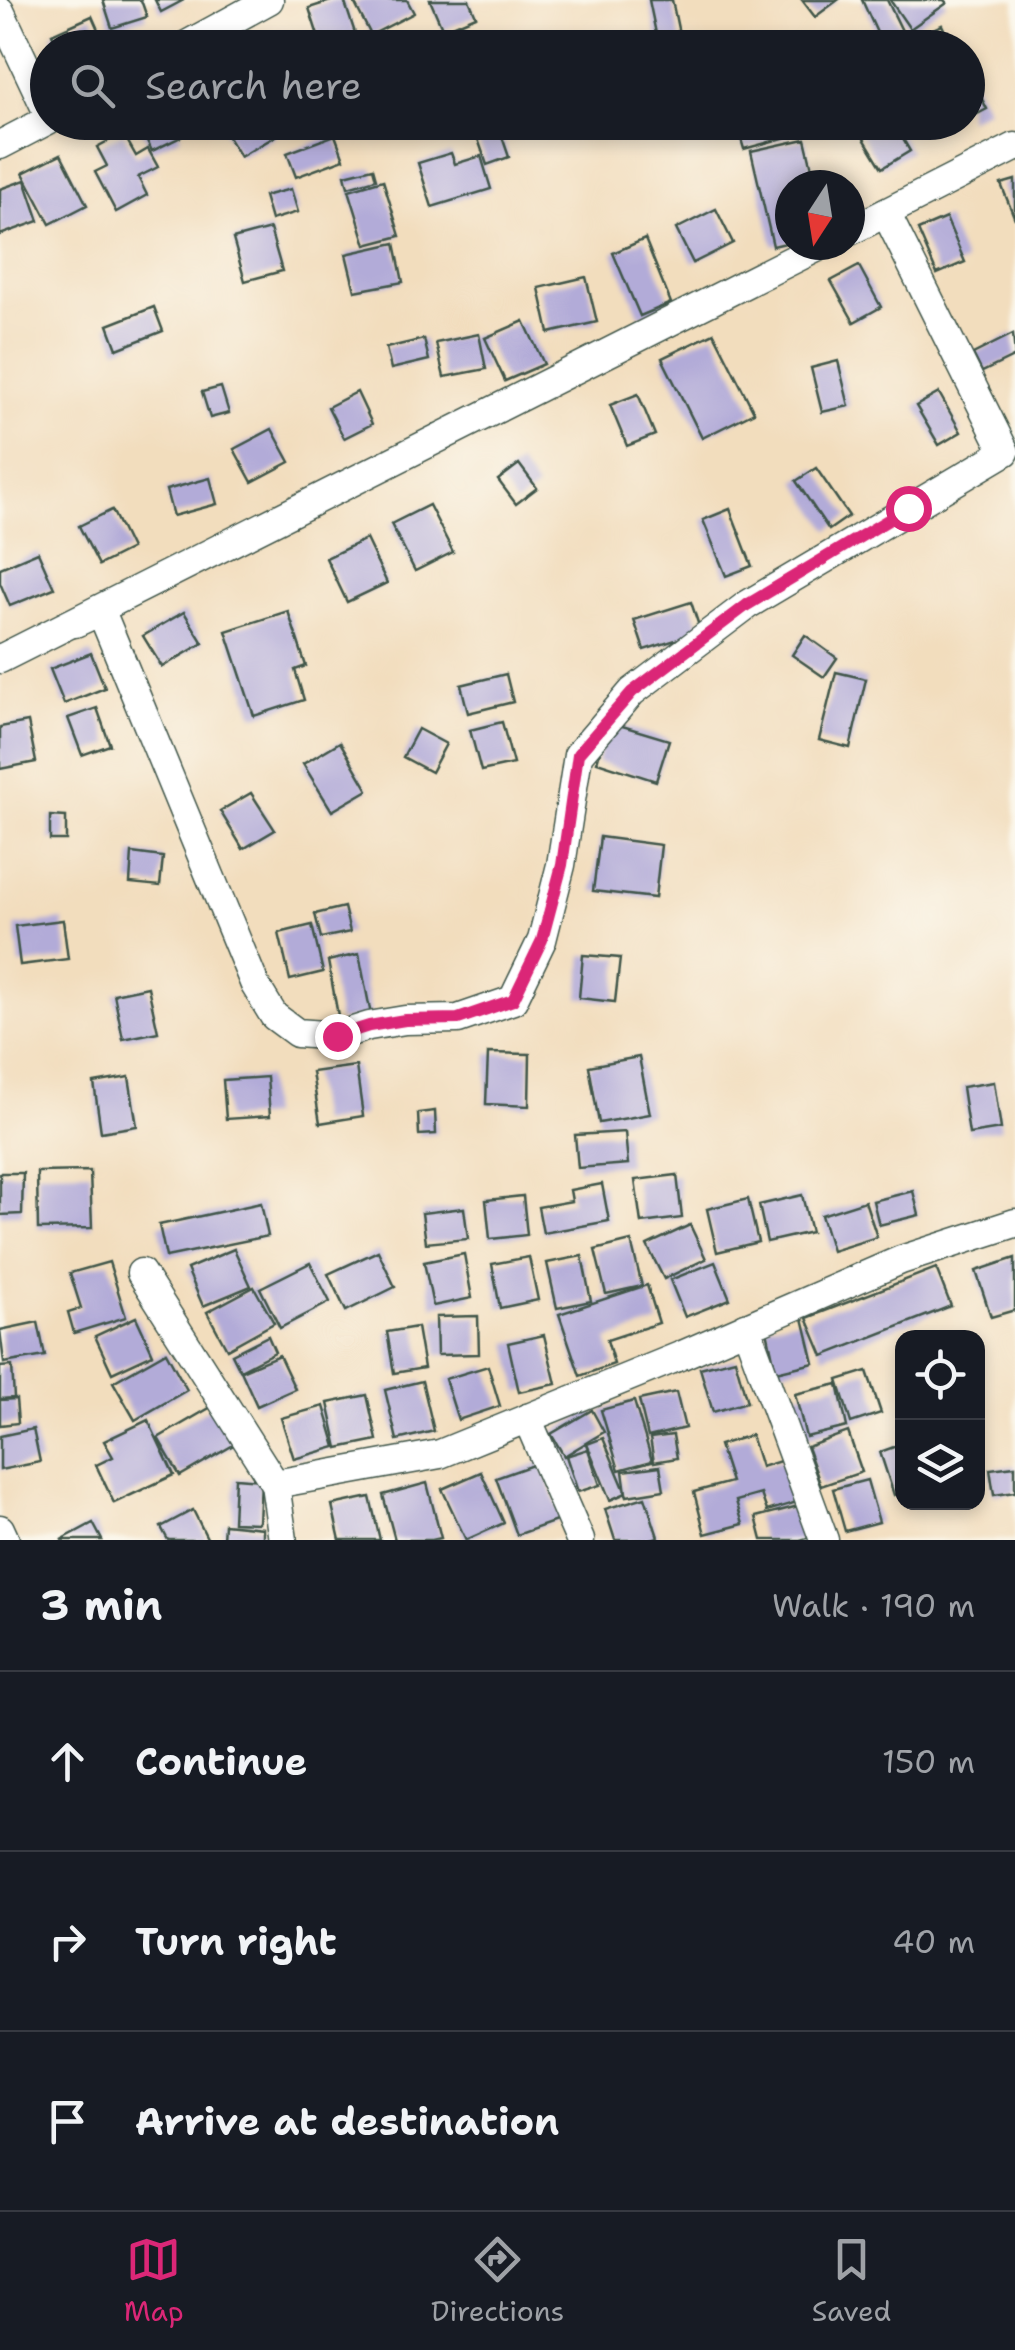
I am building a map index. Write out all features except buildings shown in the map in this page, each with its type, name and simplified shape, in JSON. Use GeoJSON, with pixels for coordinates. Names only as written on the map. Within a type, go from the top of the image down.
{"type":"FeatureCollection","features":[{"type":"Feature","properties":{"kind":"street"},"geometry":{"type":"LineString","coordinates":[[214,30],[269,0]]}},
{"type":"Feature","properties":{"kind":"street"},"geometry":{"type":"LineString","coordinates":[[0,11],[30,77]]}},
{"type":"Feature","properties":{"kind":"street"},"geometry":{"type":"LineString","coordinates":[[0,145],[30,127]]}},
{"type":"Feature","properties":{"kind":"street"},"geometry":{"type":"LineString","coordinates":[[865,224],[1015,148]]}},
{"type":"Feature","properties":{"kind":"street"},"geometry":{"type":"LineString","coordinates":[[75,622],[100,611],[255,984],[274,1016],[297,1033],[337,1036],[405,1020],[458,1019],[513,1000],[542,940],[562,865],[578,754],[632,692],[747,605],[1005,452],[886,213]]}},
{"type":"Feature","properties":{"kind":"street"},"geometry":{"type":"LineString","coordinates":[[0,659],[792,260]]}},
{"type":"Feature","properties":{"kind":"street"},"geometry":{"type":"LineString","coordinates":[[275,1484],[440,1454],[901,1260],[1015,1223]]}},
{"type":"Feature","properties":{"kind":"street"},"geometry":{"type":"LineString","coordinates":[[141,1272],[275,1484],[283,1540]]}},
{"type":"Feature","properties":{"kind":"street"},"geometry":{"type":"LineString","coordinates":[[746,1327],[824,1540]]}},
{"type":"Feature","properties":{"kind":"street"},"geometry":{"type":"LineString","coordinates":[[527,1418],[580,1540]]}},
{"type":"Feature","properties":{"kind":"street"},"geometry":{"type":"LineString","coordinates":[[0,1529],[5,1540]]}},
{"type":"Feature","properties":{"kind":"route"},"geometry":{"type":"LineString","coordinates":[[337,1036],[405,1020],[458,1019],[513,1000],[542,940],[562,865],[578,754],[632,692],[747,605],[908,508]]}}]}
